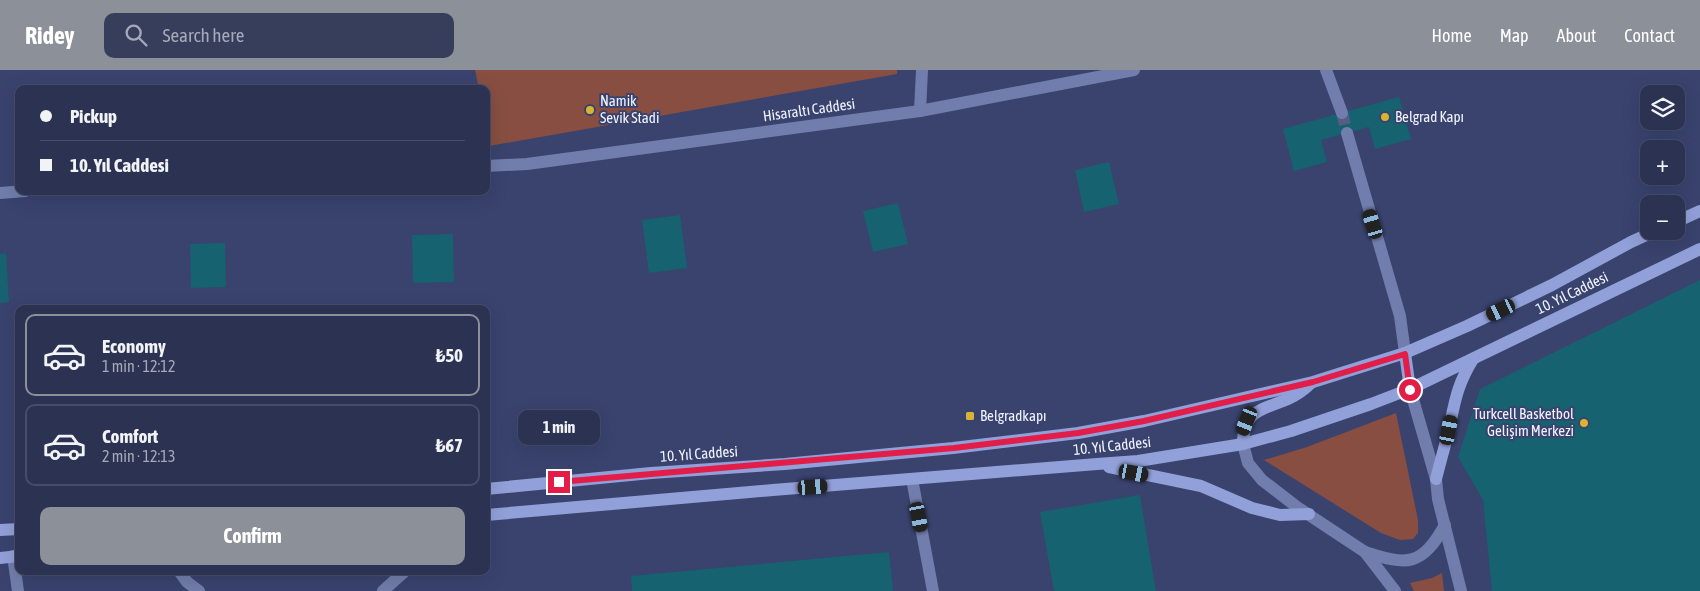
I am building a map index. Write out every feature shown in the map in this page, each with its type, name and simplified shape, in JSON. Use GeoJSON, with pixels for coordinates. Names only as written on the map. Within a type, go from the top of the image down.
{"type":"FeatureCollection","features":[{"type":"Feature","properties":{"kind":"main road"},"geometry":{"type":"LineString","coordinates":[[1685,218],[1700,211]]}},
{"type":"Feature","properties":{"kind":"main road","name":"10. Yıl Caddesi"},"geometry":{"type":"LineString","coordinates":[[490,489],[651,473],[785,464],[954,448],[1070,434],[1144,421],[1313,382],[1405,354],[1552,285],[1640,238]]}},
{"type":"Feature","properties":{"kind":"main road","name":"10. Yıl Caddesi"},"geometry":{"type":"LineString","coordinates":[[490,515],[1096,464],[1138,460],[1243,444],[1291,432],[1410,390],[1700,249]]}},
{"type":"Feature","properties":{"kind":"main road"},"geometry":{"type":"LineString","coordinates":[[1405,354],[1410,390]]}},
{"type":"Feature","properties":{"kind":"main road"},"geometry":{"type":"LineString","coordinates":[[1436,479],[1449,430],[1454,401],[1462,376],[1473,359]]}},
{"type":"Feature","properties":{"kind":"main road"},"geometry":{"type":"LineString","coordinates":[[1243,444],[1243,431],[1247,421],[1255,412],[1301,393],[1313,382]]}},
{"type":"Feature","properties":{"kind":"main road"},"geometry":{"type":"LineString","coordinates":[[1096,464],[1201,486],[1252,508],[1280,515],[1308,514]]}},
{"type":"Feature","properties":{"kind":"main road"},"geometry":{"type":"LineString","coordinates":[[0,530],[15,529]]}},
{"type":"Feature","properties":{"kind":"main road"},"geometry":{"type":"LineString","coordinates":[[0,558],[15,556]]}},
{"type":"Feature","properties":{"kind":"street"},"geometry":{"type":"LineString","coordinates":[[920,111],[922,70]]}},
{"type":"Feature","properties":{"kind":"street","name":"Hisaraltı Caddesi"},"geometry":{"type":"LineString","coordinates":[[490,166],[527,164],[920,111],[1134,70]]}},
{"type":"Feature","properties":{"kind":"street"},"geometry":{"type":"LineString","coordinates":[[1326,70],[1342,113]]}},
{"type":"Feature","properties":{"kind":"street"},"geometry":{"type":"LineString","coordinates":[[1347,133],[1400,316],[1405,354]]}},
{"type":"Feature","properties":{"kind":"street"},"geometry":{"type":"LineString","coordinates":[[0,192],[15,191]]}},
{"type":"Feature","properties":{"kind":"street"},"geometry":{"type":"LineString","coordinates":[[1410,390],[1436,479],[1438,499],[1461,591]]}},
{"type":"Feature","properties":{"kind":"street"},"geometry":{"type":"LineString","coordinates":[[1243,444],[1248,463],[1262,480],[1297,507],[1365,552],[1388,560],[1402,562],[1416,559],[1428,552],[1435,544],[1445,524]]}},
{"type":"Feature","properties":{"kind":"street"},"geometry":{"type":"LineString","coordinates":[[912,479],[933,591]]}},
{"type":"Feature","properties":{"kind":"street"},"geometry":{"type":"LineString","coordinates":[[1365,552],[1395,591]]}},
{"type":"Feature","properties":{"kind":"street"},"geometry":{"type":"LineString","coordinates":[[17,575],[18,591]]}},
{"type":"Feature","properties":{"kind":"street"},"geometry":{"type":"LineString","coordinates":[[183,575],[187,582],[199,591]]}},
{"type":"Feature","properties":{"kind":"street"},"geometry":{"type":"LineString","coordinates":[[383,591],[401,575]]}},
{"type":"Feature","properties":{"kind":"shaded area","name":"Namik Sevik Stadi"},"geometry":{"type":"Polygon","coordinates":[[[475,70],[897,70],[897,74],[490,146],[490,85],[478,85],[475,70]]]}},
{"type":"Feature","properties":{"kind":"shaded area"},"geometry":{"type":"Polygon","coordinates":[[[1396,413],[1418,520],[1418,533],[1413,539],[1400,540],[1381,533],[1264,460],[1307,447],[1396,413]]]}},
{"type":"Feature","properties":{"kind":"shaded area"},"geometry":{"type":"Polygon","coordinates":[[[1442,573],[1444,591],[1414,591],[1410,583],[1432,578],[1442,573]]]}},
{"type":"Feature","properties":{"kind":"building"},"geometry":{"type":"Polygon","coordinates":[[[1399,97],[1411,139],[1375,149],[1369,127],[1321,140],[1327,162],[1294,171],[1283,129],[1399,97]]]}},
{"type":"Feature","properties":{"kind":"building"},"geometry":{"type":"Polygon","coordinates":[[[1109,162],[1119,204],[1084,212],[1075,170],[1109,162]]]}},
{"type":"Feature","properties":{"kind":"building"},"geometry":{"type":"Polygon","coordinates":[[[898,203],[908,244],[873,252],[863,211],[898,203]]]}},
{"type":"Feature","properties":{"kind":"building"},"geometry":{"type":"Polygon","coordinates":[[[680,215],[687,268],[649,273],[642,220],[680,215]]]}},
{"type":"Feature","properties":{"kind":"building"},"geometry":{"type":"Polygon","coordinates":[[[453,234],[454,282],[413,283],[412,235],[453,234]]]}},
{"type":"Feature","properties":{"kind":"building"},"geometry":{"type":"Polygon","coordinates":[[[225,243],[226,287],[191,288],[190,244],[225,243]]]}},
{"type":"Feature","properties":{"kind":"building"},"geometry":{"type":"Polygon","coordinates":[[[6,253],[9,302],[0,303],[0,254],[6,253]]]}},
{"type":"Feature","properties":{"kind":"building","name":"Turkcell Basketbol Gelişim Merkezi"},"geometry":{"type":"Polygon","coordinates":[[[1700,280],[1700,591],[1492,591],[1483,500],[1458,457],[1480,389],[1700,280]]]}},
{"type":"Feature","properties":{"kind":"building"},"geometry":{"type":"Polygon","coordinates":[[[1140,495],[1156,591],[1054,591],[1040,512],[1140,495]]]}},
{"type":"Feature","properties":{"kind":"building"},"geometry":{"type":"Polygon","coordinates":[[[889,552],[893,591],[632,591],[631,576],[889,552]]]}},
{"type":"Feature","properties":{"kind":"tunnel"},"geometry":{"type":"LineString","coordinates":[[1342,113],[1347,133]]}},
{"type":"Feature","properties":{"kind":"place","name":"Namik Sevik Stadi"},"geometry":{"type":"Point","coordinates":[590,110]}},
{"type":"Feature","properties":{"kind":"place","name":"Belgrad Kapı"},"geometry":{"type":"Point","coordinates":[1385,117]}},
{"type":"Feature","properties":{"kind":"place","name":"Belgradkapı"},"geometry":{"type":"Point","coordinates":[970,416]}},
{"type":"Feature","properties":{"kind":"place","name":"Turkcell Basketbol Gelişim Merkezi"},"geometry":{"type":"Point","coordinates":[1584,423]}},
{"type":"Feature","properties":{"kind":"route"},"geometry":{"type":"LineString","coordinates":[[559,482],[651,473],[785,464],[954,448],[1078,433],[1144,421],[1313,382],[1405,354],[1410,390]]}}]}
